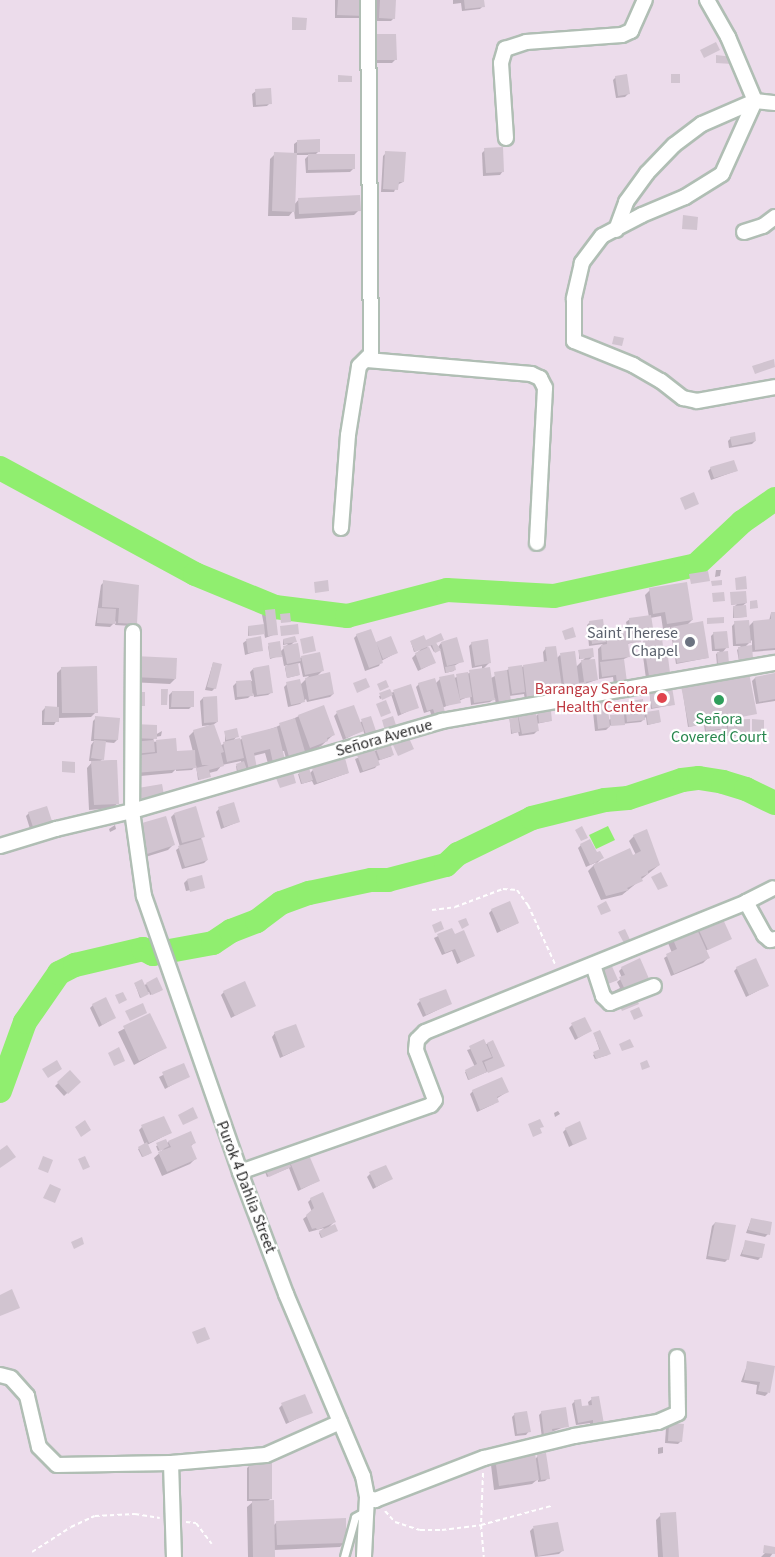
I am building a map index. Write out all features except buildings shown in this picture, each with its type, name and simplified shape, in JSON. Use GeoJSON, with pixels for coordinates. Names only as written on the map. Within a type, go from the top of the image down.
{"type":"FeatureCollection","features":[{"type":"Feature","properties":{"kind":"street"},"geometry":{"type":"LineString","coordinates":[[341,528],[348,435],[359,366],[367,360],[370,354],[369,0]]}},
{"type":"Feature","properties":{"kind":"street"},"geometry":{"type":"LineString","coordinates":[[506,138],[501,63],[506,49],[526,42],[622,35],[631,31],[645,0]]}},
{"type":"Feature","properties":{"kind":"street"},"geometry":{"type":"LineString","coordinates":[[707,0],[728,37],[755,101],[722,174],[685,197],[642,215],[602,236],[582,263],[574,299],[574,341],[633,365],[662,381],[683,398],[696,401],[775,387]]}},
{"type":"Feature","properties":{"kind":"street"},"geometry":{"type":"LineString","coordinates":[[616,230],[626,202],[647,173],[674,145],[702,124],[755,101],[775,103]]}},
{"type":"Feature","properties":{"kind":"street"},"geometry":{"type":"LineString","coordinates":[[744,232],[763,226],[775,217]]}},
{"type":"Feature","properties":{"kind":"street"},"geometry":{"type":"LineString","coordinates":[[367,360],[531,374],[540,378],[545,388],[537,543]]}},
{"type":"Feature","properties":{"kind":"street","name":"Purok 4 Dahlia Street"},"geometry":{"type":"LineString","coordinates":[[133,632],[132,811],[144,896],[240,1172],[286,1294],[363,1476],[370,1503],[364,1557]]}},
{"type":"Feature","properties":{"kind":"street","name":"Señora Avenue"},"geometry":{"type":"LineString","coordinates":[[0,846],[56,829],[132,811],[442,721],[775,663]]}},
{"type":"Feature","properties":{"kind":"street"},"geometry":{"type":"LineString","coordinates":[[240,1172],[431,1105],[435,1100],[416,1050],[417,1040],[425,1032],[746,902],[773,888]]}},
{"type":"Feature","properties":{"kind":"street"},"geometry":{"type":"LineString","coordinates":[[746,902],[764,935],[770,940],[775,939]]}},
{"type":"Feature","properties":{"kind":"street"},"geometry":{"type":"LineString","coordinates":[[593,964],[603,996],[610,1004],[654,986]]}},
{"type":"Feature","properties":{"kind":"street"},"geometry":{"type":"LineString","coordinates":[[370,1503],[484,1458],[574,1436],[657,1422],[678,1413],[677,1357]]}},
{"type":"Feature","properties":{"kind":"street"},"geometry":{"type":"LineString","coordinates":[[2,1371],[27,1396],[39,1447],[57,1465],[171,1463],[266,1455],[340,1422]]}},
{"type":"Feature","properties":{"kind":"street"},"geometry":{"type":"LineString","coordinates":[[171,1463],[175,1521],[174,1557]]}},
{"type":"Feature","properties":{"kind":"lane"},"geometry":{"type":"LineString","coordinates":[[344,1557],[355,1517],[370,1503]]}},
{"type":"Feature","properties":{"kind":"path"},"geometry":{"type":"LineString","coordinates":[[432,910],[455,907],[503,889],[517,890],[528,905],[562,977]]}},
{"type":"Feature","properties":{"kind":"path"},"geometry":{"type":"LineString","coordinates":[[484,1458],[481,1525],[484,1557]]}},
{"type":"Feature","properties":{"kind":"path"},"geometry":{"type":"LineString","coordinates":[[370,1503],[395,1522],[420,1530],[481,1525],[551,1506]]}},
{"type":"Feature","properties":{"kind":"path"},"geometry":{"type":"LineString","coordinates":[[32,1552],[71,1527],[94,1516],[135,1514],[196,1523],[212,1544]]}},
{"type":"Feature","properties":{"kind":"shaded area"},"geometry":{"type":"Polygon","coordinates":[[[608,826],[615,840],[596,849],[589,835],[608,826]]]}},
{"type":"Feature","properties":{"kind":"waterway"},"geometry":{"type":"LineString","coordinates":[[0,468],[195,574],[275,607],[347,616],[447,590],[554,596],[696,565],[742,522],[775,499]]}},
{"type":"Feature","properties":{"kind":"waterway"},"geometry":{"type":"LineString","coordinates":[[0,1091],[25,1022],[59,973],[75,965],[143,949],[153,954],[213,943],[231,931],[257,921],[281,903],[309,893],[371,880],[388,880],[446,865],[458,854],[532,818],[605,800],[628,798],[682,780],[699,778],[723,782],[746,789],[775,803]]}},
{"type":"Feature","properties":{"kind":"place","name":"Saint Therese Chapel"},"geometry":{"type":"Point","coordinates":[690,642]}},
{"type":"Feature","properties":{"kind":"place","name":"Barangay Señora Health Center"},"geometry":{"type":"Point","coordinates":[662,698]}},
{"type":"Feature","properties":{"kind":"place","name":"Señora Covered Court"},"geometry":{"type":"Point","coordinates":[719,700]}}]}
